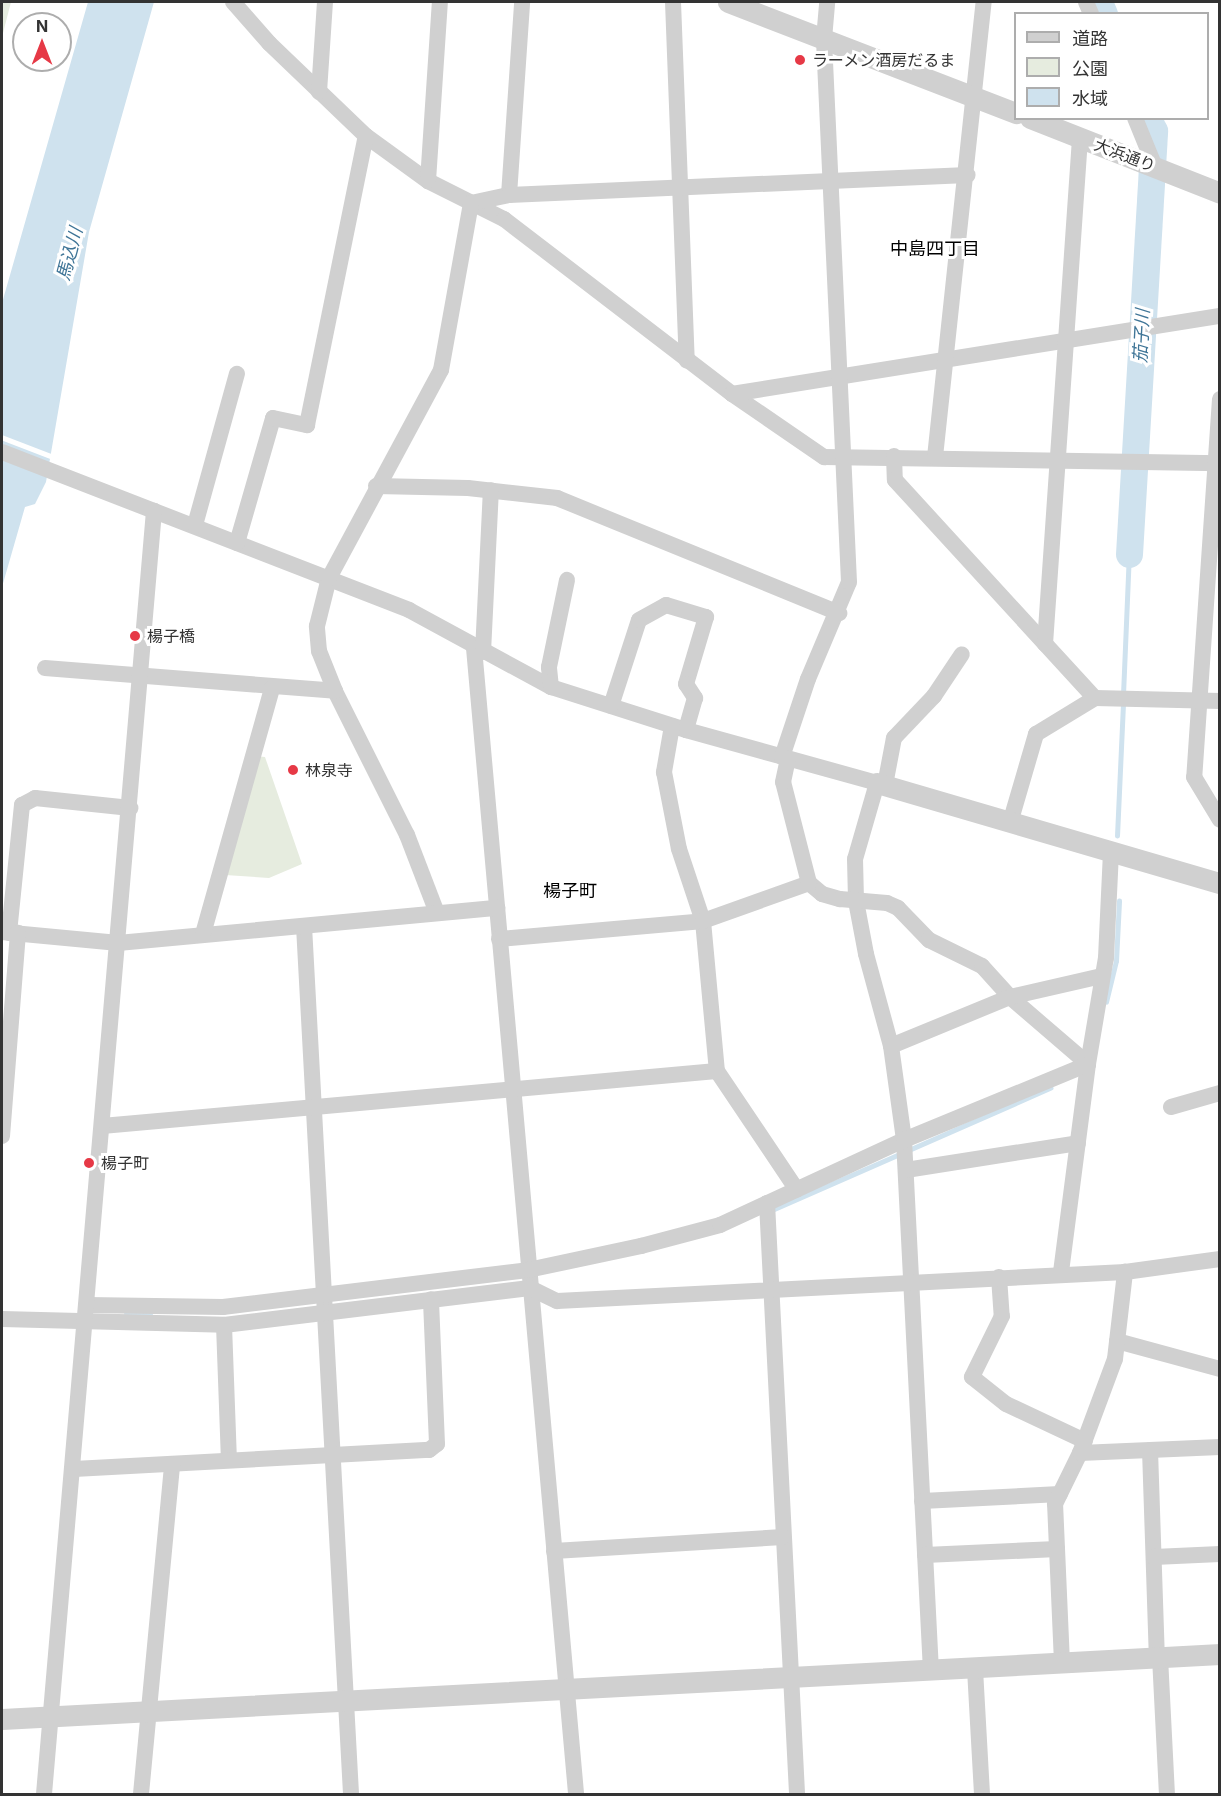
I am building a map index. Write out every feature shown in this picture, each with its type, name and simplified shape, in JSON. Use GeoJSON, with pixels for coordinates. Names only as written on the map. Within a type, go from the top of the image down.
{"type":"FeatureCollection","features":[{"type":"Feature","properties":{"kind":"street"},"geometry":{"type":"LineString","coordinates":[[233,2],[319,92],[366,136],[428,181],[504,219],[687,361],[824,457],[894,456],[1217,463]]}},
{"type":"Feature","properties":{"kind":"street"},"geometry":{"type":"LineString","coordinates":[[319,92],[325,2]]}},
{"type":"Feature","properties":{"kind":"street"},"geometry":{"type":"LineString","coordinates":[[428,181],[440,2]]}},
{"type":"Feature","properties":{"kind":"street"},"geometry":{"type":"LineString","coordinates":[[509,195],[522,2]]}},
{"type":"Feature","properties":{"kind":"street"},"geometry":{"type":"LineString","coordinates":[[673,2],[687,361]]}},
{"type":"Feature","properties":{"kind":"street"},"geometry":{"type":"LineString","coordinates":[[728,2],[1014,112]]}},
{"type":"Feature","properties":{"kind":"street"},"geometry":{"type":"LineString","coordinates":[[827,2],[824,39],[849,582],[839,613],[808,679],[785,758],[783,782],[808,883],[822,894],[856,901],[887,903],[898,908],[929,940],[982,966],[1010,997],[1088,1064]]}},
{"type":"Feature","properties":{"kind":"street"},"geometry":{"type":"LineString","coordinates":[[935,457],[944,361],[968,174],[984,2]]}},
{"type":"Feature","properties":{"kind":"street","name":"大浜通り"},"geometry":{"type":"LineString","coordinates":[[1035,120],[1220,192]]}},
{"type":"Feature","properties":{"kind":"street"},"geometry":{"type":"LineString","coordinates":[[1136,120],[1155,167]]}},
{"type":"Feature","properties":{"kind":"street"},"geometry":{"type":"LineString","coordinates":[[237,543],[273,418],[307,425],[366,136]]}},
{"type":"Feature","properties":{"kind":"street"},"geometry":{"type":"LineString","coordinates":[[1045,644],[1080,138]]}},
{"type":"Feature","properties":{"kind":"street"},"geometry":{"type":"LineString","coordinates":[[471,203],[509,195],[968,174]]}},
{"type":"Feature","properties":{"kind":"street"},"geometry":{"type":"LineString","coordinates":[[437,913],[407,835],[335,691],[319,651],[317,627],[329,578],[376,486],[429,400],[441,370],[471,203]]}},
{"type":"Feature","properties":{"kind":"street"},"geometry":{"type":"LineString","coordinates":[[732,394],[1220,316]]}},
{"type":"Feature","properties":{"kind":"street"},"geometry":{"type":"LineString","coordinates":[[195,525],[237,374]]}},
{"type":"Feature","properties":{"kind":"street"},"geometry":{"type":"LineString","coordinates":[[1220,399],[1194,777],[1220,820]]}},
{"type":"Feature","properties":{"kind":"street"},"geometry":{"type":"LineString","coordinates":[[2,452],[70,476],[154,511],[409,609],[478,650],[551,687],[679,728],[881,784],[1220,883]]}},
{"type":"Feature","properties":{"kind":"street"},"geometry":{"type":"LineString","coordinates":[[894,456],[895,480],[1095,699]]}},
{"type":"Feature","properties":{"kind":"street"},"geometry":{"type":"LineString","coordinates":[[376,486],[491,490],[557,498],[839,613]]}},
{"type":"Feature","properties":{"kind":"street"},"geometry":{"type":"LineString","coordinates":[[491,490],[478,650],[496,908],[576,1794]]}},
{"type":"Feature","properties":{"kind":"street"},"geometry":{"type":"LineString","coordinates":[[44,1794],[74,1469],[154,511]]}},
{"type":"Feature","properties":{"kind":"street"},"geometry":{"type":"LineString","coordinates":[[551,687],[549,667],[567,580]]}},
{"type":"Feature","properties":{"kind":"street"},"geometry":{"type":"LineString","coordinates":[[611,706],[639,620],[666,605],[705,617],[686,684],[695,699],[679,728],[664,772],[679,849],[703,921],[717,1071],[797,1190]]}},
{"type":"Feature","properties":{"kind":"street"},"geometry":{"type":"LineString","coordinates":[[931,1671],[904,1140],[891,1046],[856,901],[855,859],[894,738],[933,696],[962,654]]}},
{"type":"Feature","properties":{"kind":"street"},"geometry":{"type":"LineString","coordinates":[[45,668],[272,689],[335,691]]}},
{"type":"Feature","properties":{"kind":"street"},"geometry":{"type":"LineString","coordinates":[[203,934],[272,689]]}},
{"type":"Feature","properties":{"kind":"street"},"geometry":{"type":"LineString","coordinates":[[1010,823],[1036,734],[1095,699],[1198,703],[1220,701]]}},
{"type":"Feature","properties":{"kind":"street"},"geometry":{"type":"LineString","coordinates":[[2,1136],[10,933],[22,805],[35,798],[129,808]]}},
{"type":"Feature","properties":{"kind":"street"},"geometry":{"type":"LineString","coordinates":[[1061,1272],[1102,976],[1112,853]]}},
{"type":"Feature","properties":{"kind":"street"},"geometry":{"type":"LineString","coordinates":[[499,939],[703,921],[808,883]]}},
{"type":"Feature","properties":{"kind":"street"},"geometry":{"type":"LineString","coordinates":[[10,933],[118,943],[496,908]]}},
{"type":"Feature","properties":{"kind":"street"},"geometry":{"type":"LineString","coordinates":[[303,926],[326,1303],[351,1794]]}},
{"type":"Feature","properties":{"kind":"street"},"geometry":{"type":"LineString","coordinates":[[891,1046],[1010,997],[1102,976]]}},
{"type":"Feature","properties":{"kind":"street"},"geometry":{"type":"LineString","coordinates":[[87,1313],[224,1325],[326,1303],[528,1270],[720,1225],[904,1140],[1088,1064]]}},
{"type":"Feature","properties":{"kind":"street"},"geometry":{"type":"LineString","coordinates":[[102,1126],[315,1109],[717,1071]]}},
{"type":"Feature","properties":{"kind":"street"},"geometry":{"type":"LineString","coordinates":[[1171,1107],[1220,1093]]}},
{"type":"Feature","properties":{"kind":"street"},"geometry":{"type":"LineString","coordinates":[[906,1170],[1078,1143]]}},
{"type":"Feature","properties":{"kind":"street"},"geometry":{"type":"LineString","coordinates":[[767,1203],[796,1794]]}},
{"type":"Feature","properties":{"kind":"street"},"geometry":{"type":"LineString","coordinates":[[2,1319],[87,1313],[431,1299],[530,1288],[557,1301],[1061,1272],[1125,1272],[1220,1259]]}},
{"type":"Feature","properties":{"kind":"street"},"geometry":{"type":"LineString","coordinates":[[1062,1662],[1054,1504],[1082,1447],[1115,1359],[1125,1272]]}},
{"type":"Feature","properties":{"kind":"street"},"geometry":{"type":"LineString","coordinates":[[999,1277],[1002,1317],[972,1377],[1006,1404],[1082,1447],[1150,1450],[1220,1447]]}},
{"type":"Feature","properties":{"kind":"street"},"geometry":{"type":"LineString","coordinates":[[74,1469],[429,1450],[437,1444],[431,1299]]}},
{"type":"Feature","properties":{"kind":"street"},"geometry":{"type":"LineString","coordinates":[[224,1325],[229,1460]]}},
{"type":"Feature","properties":{"kind":"street"},"geometry":{"type":"LineString","coordinates":[[1117,1341],[1220,1369]]}},
{"type":"Feature","properties":{"kind":"street"},"geometry":{"type":"LineString","coordinates":[[1150,1450],[1167,1794]]}},
{"type":"Feature","properties":{"kind":"street"},"geometry":{"type":"LineString","coordinates":[[141,1794],[172,1464]]}},
{"type":"Feature","properties":{"kind":"street"},"geometry":{"type":"LineString","coordinates":[[922,1501],[1060,1494]]}},
{"type":"Feature","properties":{"kind":"street"},"geometry":{"type":"LineString","coordinates":[[554,1551],[783,1537]]}},
{"type":"Feature","properties":{"kind":"street"},"geometry":{"type":"LineString","coordinates":[[925,1555],[1057,1549]]}},
{"type":"Feature","properties":{"kind":"street"},"geometry":{"type":"LineString","coordinates":[[1154,1557],[1220,1554]]}},
{"type":"Feature","properties":{"kind":"street"},"geometry":{"type":"LineString","coordinates":[[2,1719],[975,1669],[1220,1654]]}},
{"type":"Feature","properties":{"kind":"street"},"geometry":{"type":"LineString","coordinates":[[975,1669],[982,1794]]}},
{"type":"Feature","properties":{"kind":"green space"},"geometry":{"type":"Polygon","coordinates":[[[2,2],[11,2],[2,37],[2,2]]]}},
{"type":"Feature","properties":{"kind":"green space"},"geometry":{"type":"Polygon","coordinates":[[[255,756],[265,757],[302,864],[269,878],[225,875],[255,756]]]}},
{"type":"Feature","properties":{"kind":"water","name":"馬込川"},"geometry":{"type":"Polygon","coordinates":[[[88,2],[154,2],[89,232],[46,482],[35,504],[25,507],[2,587],[2,303],[68,72],[72,72],[72,58],[88,2]]]}},
{"type":"Feature","properties":{"kind":"pier"},"geometry":{"type":"Polygon","coordinates":[[[2,435],[53,455],[52,459],[2,440],[2,435]]]}},
{"type":"Feature","properties":{"kind":"waterway","name":"茄子川"},"geometry":{"type":"LineString","coordinates":[[1099,2],[1103,12]]}},
{"type":"Feature","properties":{"kind":"waterway","name":"茄子川"},"geometry":{"type":"LineString","coordinates":[[1129,554],[1154,131],[1149,120]]}},
{"type":"Feature","properties":{"kind":"waterway"},"geometry":{"type":"LineString","coordinates":[[1123,695],[1129,554]]}},
{"type":"Feature","properties":{"kind":"waterway"},"geometry":{"type":"LineString","coordinates":[[1117,836],[1123,703]]}},
{"type":"Feature","properties":{"kind":"waterway"},"geometry":{"type":"LineString","coordinates":[[1106,1002],[1116,961],[1119,901]]}},
{"type":"Feature","properties":{"kind":"waterway"},"geometry":{"type":"LineString","coordinates":[[772,1210],[1050,1088]]}},
{"type":"Feature","properties":{"kind":"waterway"},"geometry":{"type":"LineString","coordinates":[[126,1314],[151,1314]]}},
{"type":"Feature","properties":{"kind":"place","name":"ラーメン酒房だるま"},"geometry":{"type":"Point","coordinates":[800,60]}},
{"type":"Feature","properties":{"kind":"place","name":"楊子橋"},"geometry":{"type":"Point","coordinates":[135,636]}},
{"type":"Feature","properties":{"kind":"place","name":"林泉寺"},"geometry":{"type":"Point","coordinates":[293,770]}},
{"type":"Feature","properties":{"kind":"place","name":"楊子町"},"geometry":{"type":"Point","coordinates":[89,1163]}},
{"type":"Feature","properties":{"kind":"district","name":"中島四丁目"},"geometry":{"type":"Point","coordinates":[935,249]}},
{"type":"Feature","properties":{"kind":"district","name":"楊子町"},"geometry":{"type":"Point","coordinates":[570,891]}}]}
